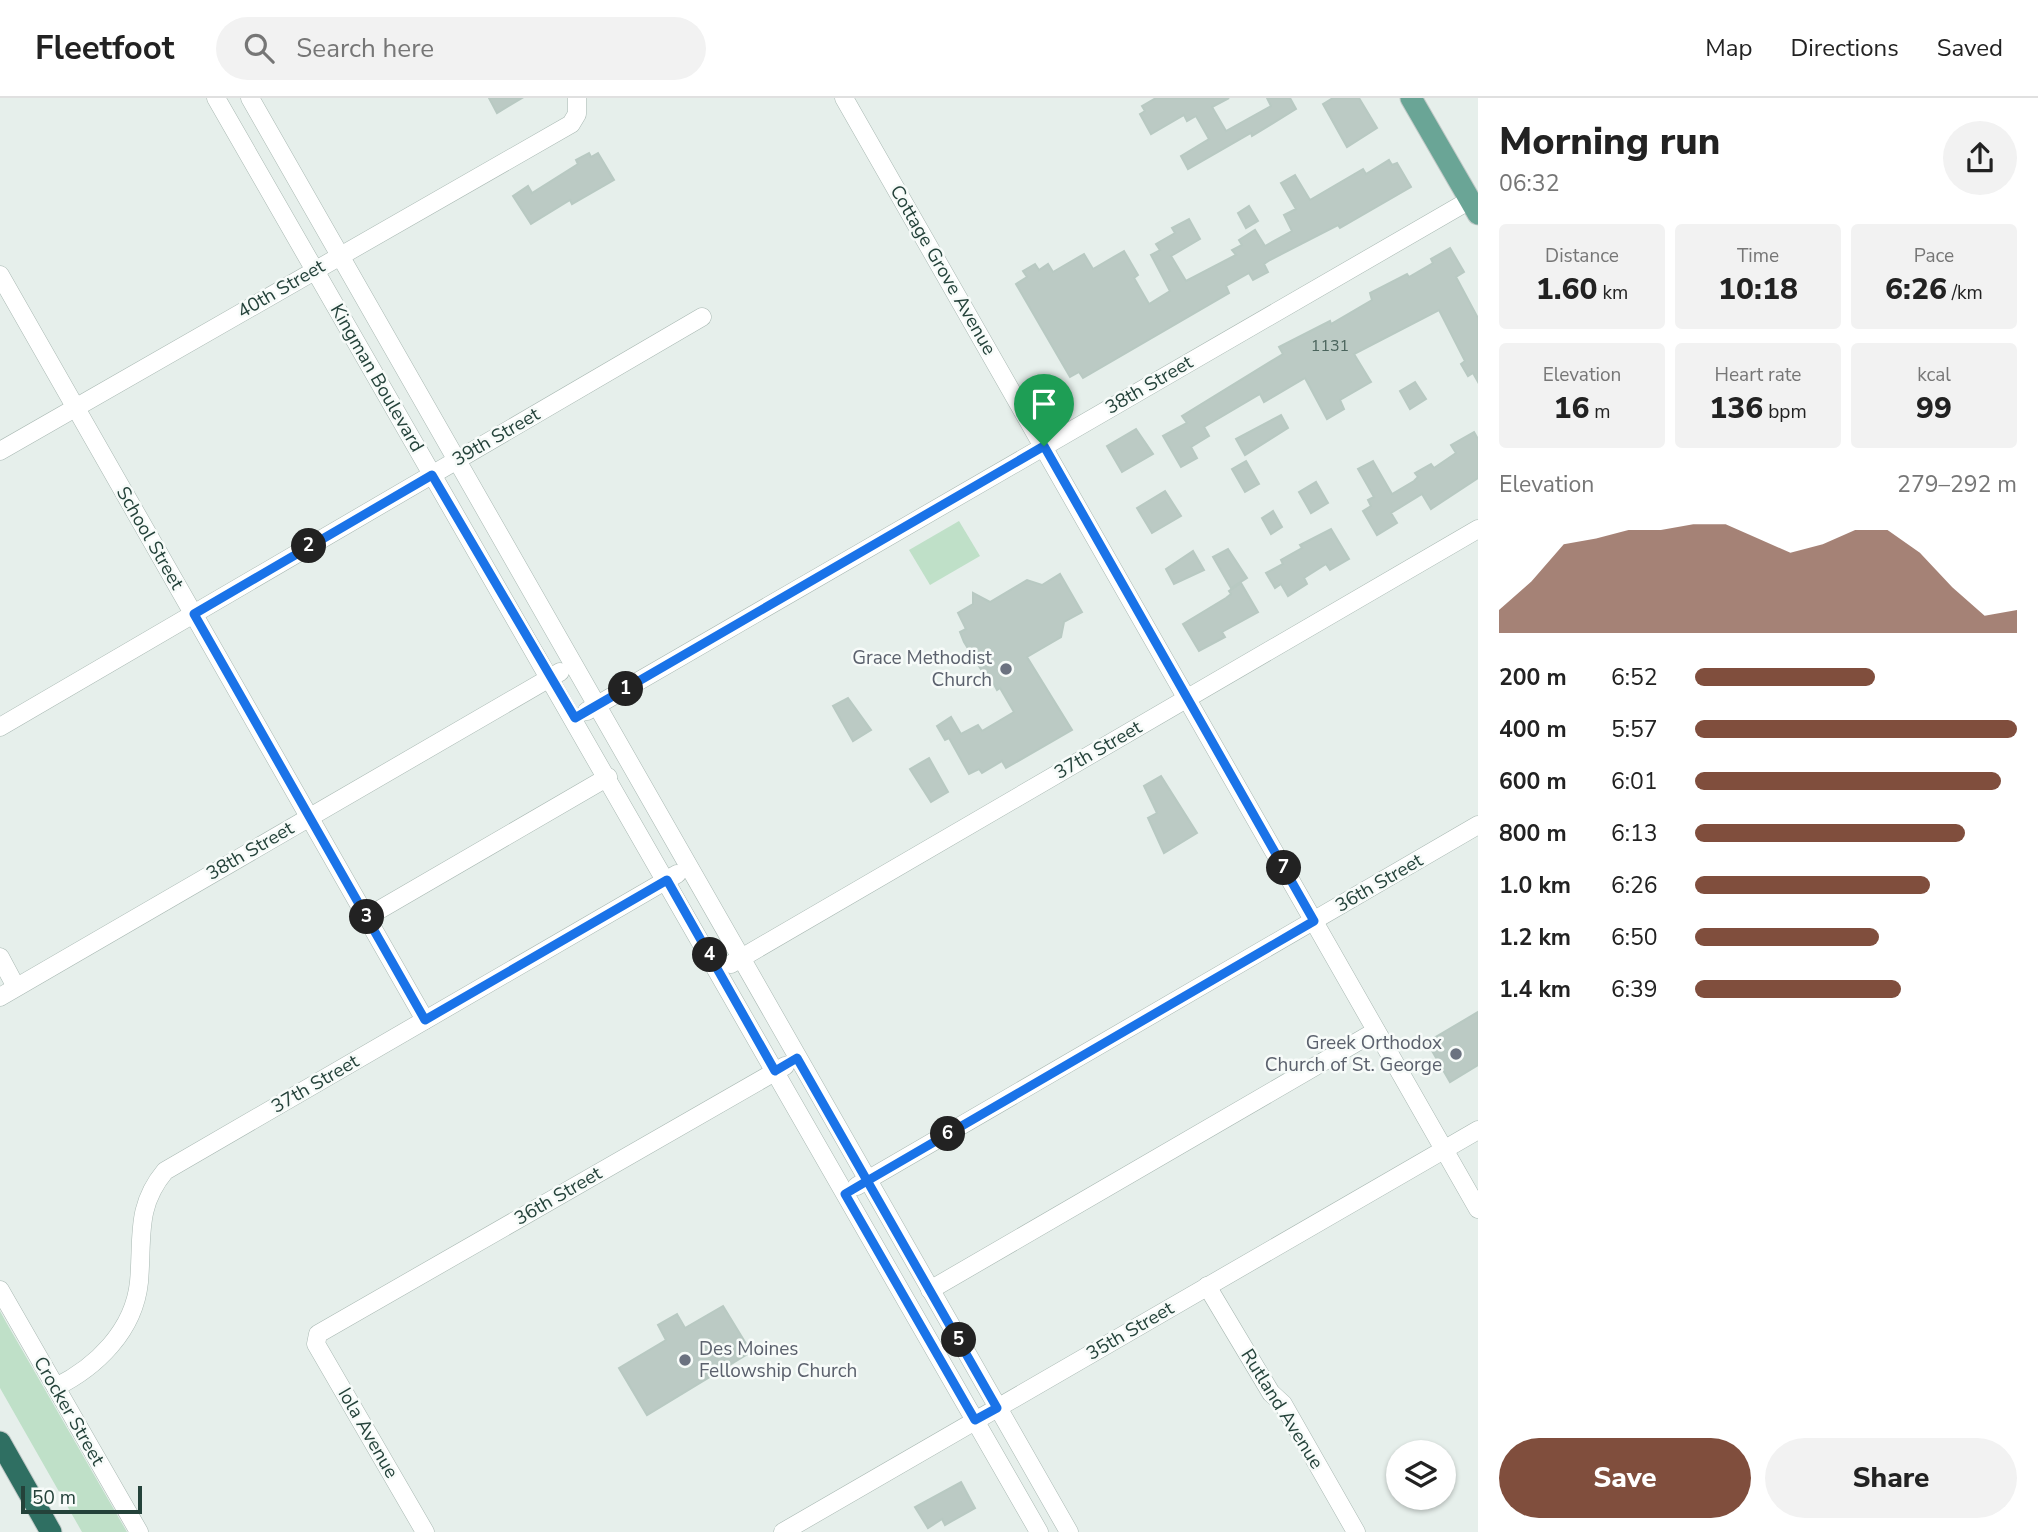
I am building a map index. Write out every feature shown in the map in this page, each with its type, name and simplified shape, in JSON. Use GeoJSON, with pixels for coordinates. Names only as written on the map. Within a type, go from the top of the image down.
{"type":"FeatureCollection","features":[{"type":"Feature","properties":{"kind":"highway"},"geometry":{"type":"LineString","coordinates":[[0,1441],[51,1532]]}},
{"type":"Feature","properties":{"kind":"main road"},"geometry":{"type":"LineString","coordinates":[[1411,98],[1474,207]]}},
{"type":"Feature","properties":{"kind":"street","name":"Kingman Boulevard"},"geometry":{"type":"LineString","coordinates":[[216,98],[575,718],[1039,1532]]}},
{"type":"Feature","properties":{"kind":"street","name":"Kingman Boulevard"},"geometry":{"type":"LineString","coordinates":[[250,98],[1069,1532]]}},
{"type":"Feature","properties":{"kind":"street","name":"40th Street"},"geometry":{"type":"LineString","coordinates":[[0,450],[562,128],[578,114],[577,98]]}},
{"type":"Feature","properties":{"kind":"street","name":"Cottage Grove Avenue"},"geometry":{"type":"LineString","coordinates":[[844,98],[1478,1209]]}},
{"type":"Feature","properties":{"kind":"street","name":"38th Street"},"geometry":{"type":"LineString","coordinates":[[575,718],[1044,446],[1474,207]]}},
{"type":"Feature","properties":{"kind":"street","name":"School Street"},"geometry":{"type":"LineString","coordinates":[[0,275],[425,1020]]}},
{"type":"Feature","properties":{"kind":"street","name":"39th Street"},"geometry":{"type":"LineString","coordinates":[[0,727],[702,317]]}},
{"type":"Feature","properties":{"kind":"street","name":"37th Street"},"geometry":{"type":"LineString","coordinates":[[719,971],[1478,529]]}},
{"type":"Feature","properties":{"kind":"street","name":"38th Street"},"geometry":{"type":"LineString","coordinates":[[0,996],[573,664]]}},
{"type":"Feature","properties":{"kind":"street"},"geometry":{"type":"LineString","coordinates":[[367,917],[608,776]]}},
{"type":"Feature","properties":{"kind":"street","name":"36th Street"},"geometry":{"type":"LineString","coordinates":[[845,1194],[1478,825]]}},
{"type":"Feature","properties":{"kind":"street","name":"37th Street"},"geometry":{"type":"LineString","coordinates":[[56,1387],[78,1376],[100,1359],[125,1325],[138,1286],[142,1210],[150,1188],[165,1171],[688,867]]}},
{"type":"Feature","properties":{"kind":"street"},"geometry":{"type":"LineString","coordinates":[[0,957],[16,987]]}},
{"type":"Feature","properties":{"kind":"street"},"geometry":{"type":"LineString","coordinates":[[930,1290],[1376,1031]]}},
{"type":"Feature","properties":{"kind":"street","name":"36th Street"},"geometry":{"type":"LineString","coordinates":[[318,1334],[797,1058]]}},
{"type":"Feature","properties":{"kind":"street","name":"35th Street"},"geometry":{"type":"LineString","coordinates":[[783,1532],[1478,1130]]}},
{"type":"Feature","properties":{"kind":"street","name":"Rutland Avenue"},"geometry":{"type":"LineString","coordinates":[[1207,1286],[1271,1393],[1283,1404],[1356,1532]]}},
{"type":"Feature","properties":{"kind":"street","name":"Crocker Street"},"geometry":{"type":"LineString","coordinates":[[0,1290],[139,1532]]}},
{"type":"Feature","properties":{"kind":"street","name":"Iola Avenue"},"geometry":{"type":"LineString","coordinates":[[318,1334],[316,1344],[425,1532]]}},
{"type":"Feature","properties":{"kind":"green space"},"geometry":{"type":"Polygon","coordinates":[[[959,521],[980,556],[930,585],[909,550],[959,521]]]}},
{"type":"Feature","properties":{"kind":"green space"},"geometry":{"type":"Polygon","coordinates":[[[0,1311],[127,1532],[82,1532],[0,1388],[0,1311]]]}},
{"type":"Feature","properties":{"kind":"building"},"geometry":{"type":"Polygon","coordinates":[[[489,98],[522,98],[497,113],[489,98]]]}},
{"type":"Feature","properties":{"kind":"building"},"geometry":{"type":"Polygon","coordinates":[[[1156,98],[1229,98],[1212,107],[1226,131],[1271,106],[1267,98],[1290,98],[1296,109],[1252,136],[1251,133],[1188,169],[1181,156],[1209,139],[1196,116],[1187,121],[1184,115],[1151,134],[1140,114],[1145,111],[1142,106],[1156,98]]]}},
{"type":"Feature","properties":{"kind":"building"},"geometry":{"type":"Polygon","coordinates":[[[1333,98],[1359,98],[1377,128],[1347,147],[1323,104],[1333,98]]]}},
{"type":"Feature","properties":{"kind":"building"},"geometry":{"type":"Polygon","coordinates":[[[589,153],[591,157],[598,153],[614,180],[572,204],[570,200],[531,224],[513,196],[528,186],[532,193],[578,164],[576,160],[589,153]]]}},
{"type":"Feature","properties":{"kind":"building"},"geometry":{"type":"Polygon","coordinates":[[[1389,160],[1392,165],[1397,163],[1411,187],[1340,228],[1338,225],[1270,260],[1264,264],[1268,272],[1253,280],[1249,273],[1226,286],[1229,293],[1083,378],[1079,372],[1070,377],[1016,284],[1027,277],[1023,271],[1035,264],[1039,270],[1048,264],[1053,272],[1084,254],[1093,269],[1124,251],[1138,275],[1134,278],[1149,304],[1170,291],[1151,255],[1160,250],[1156,244],[1175,233],[1172,228],[1189,219],[1200,239],[1171,256],[1186,281],[1236,255],[1232,250],[1242,245],[1239,240],[1255,230],[1265,246],[1292,231],[1284,215],[1296,209],[1281,183],[1295,175],[1310,200],[1363,169],[1366,174],[1389,160]]]}},
{"type":"Feature","properties":{"kind":"building"},"geometry":{"type":"Polygon","coordinates":[[[1249,206],[1258,221],[1246,228],[1238,213],[1249,206]]]}},
{"type":"Feature","properties":{"kind":"building"},"geometry":{"type":"Polygon","coordinates":[[[1450,248],[1464,272],[1456,277],[1478,318],[1478,382],[1473,373],[1468,376],[1461,364],[1465,361],[1439,310],[1354,354],[1371,382],[1340,400],[1344,409],[1327,419],[1305,378],[1264,402],[1260,394],[1204,427],[1209,436],[1191,447],[1197,458],[1181,467],[1163,436],[1187,423],[1182,416],[1283,354],[1279,347],[1330,321],[1331,324],[1372,300],[1370,293],[1407,274],[1409,277],[1433,263],[1431,259],[1450,248]]]}},
{"type":"Feature","properties":{"kind":"building"},"geometry":{"type":"Polygon","coordinates":[[[1415,382],[1426,399],[1410,409],[1400,391],[1415,382]]]}},
{"type":"Feature","properties":{"kind":"building"},"geometry":{"type":"Polygon","coordinates":[[[1281,415],[1288,428],[1245,455],[1236,439],[1281,415]]]}},
{"type":"Feature","properties":{"kind":"building"},"geometry":{"type":"Polygon","coordinates":[[[1136,429],[1153,454],[1122,472],[1107,446],[1136,429]]]}},
{"type":"Feature","properties":{"kind":"building"},"geometry":{"type":"Polygon","coordinates":[[[1474,432],[1478,439],[1478,478],[1431,509],[1422,494],[1391,513],[1397,523],[1377,535],[1363,511],[1371,506],[1368,500],[1374,497],[1358,469],[1373,461],[1392,494],[1414,481],[1418,477],[1415,473],[1431,464],[1434,468],[1456,453],[1451,445],[1474,432]]]}},
{"type":"Feature","properties":{"kind":"building"},"geometry":{"type":"Polygon","coordinates":[[[1246,461],[1259,484],[1245,492],[1232,469],[1246,461]]]}},
{"type":"Feature","properties":{"kind":"building"},"geometry":{"type":"Polygon","coordinates":[[[1316,482],[1328,503],[1311,513],[1299,492],[1316,482]]]}},
{"type":"Feature","properties":{"kind":"building"},"geometry":{"type":"Polygon","coordinates":[[[1165,491],[1181,516],[1152,533],[1137,508],[1165,491]]]}},
{"type":"Feature","properties":{"kind":"building"},"geometry":{"type":"Polygon","coordinates":[[[1273,511],[1282,527],[1271,534],[1262,518],[1273,511]]]}},
{"type":"Feature","properties":{"kind":"building"},"geometry":{"type":"Polygon","coordinates":[[[1331,529],[1349,559],[1330,570],[1326,564],[1304,578],[1307,584],[1288,596],[1281,584],[1275,588],[1266,573],[1283,564],[1281,560],[1302,548],[1300,545],[1331,529]]]}},
{"type":"Feature","properties":{"kind":"building"},"geometry":{"type":"Polygon","coordinates":[[[1228,549],[1247,578],[1231,588],[1213,557],[1228,549]]]}},
{"type":"Feature","properties":{"kind":"building"},"geometry":{"type":"Polygon","coordinates":[[[1193,551],[1204,570],[1174,584],[1166,569],[1193,551]]]}},
{"type":"Feature","properties":{"kind":"building","name":"Grace Methodist Church"},"geometry":{"type":"Polygon","coordinates":[[[1060,574],[1082,612],[1064,622],[1061,637],[1027,657],[1072,730],[1006,768],[1002,761],[982,773],[979,769],[969,774],[949,738],[945,740],[937,726],[951,717],[961,734],[978,725],[982,731],[1014,712],[1000,688],[997,690],[989,675],[984,674],[964,642],[960,632],[966,629],[958,613],[973,604],[973,593],[990,602],[1027,580],[1042,585],[1060,574]]]}},
{"type":"Feature","properties":{"kind":"building"},"geometry":{"type":"Polygon","coordinates":[[[1241,583],[1258,612],[1222,632],[1225,637],[1199,651],[1183,624],[1226,598],[1231,594],[1229,591],[1241,583]]]}},
{"type":"Feature","properties":{"kind":"building"},"geometry":{"type":"Polygon","coordinates":[[[848,698],[871,730],[853,741],[833,706],[848,698]]]}},
{"type":"Feature","properties":{"kind":"building"},"geometry":{"type":"Polygon","coordinates":[[[929,758],[948,792],[931,802],[910,769],[929,758]]]}},
{"type":"Feature","properties":{"kind":"building"},"geometry":{"type":"Polygon","coordinates":[[[1161,776],[1197,833],[1164,853],[1148,818],[1157,813],[1144,786],[1161,776]]]}},
{"type":"Feature","properties":{"kind":"building","name":"Greek Orthodox Church of St. George"},"geometry":{"type":"Polygon","coordinates":[[[1478,1012],[1478,1065],[1450,1082],[1427,1042],[1478,1012]]]}},
{"type":"Feature","properties":{"kind":"building","name":"Des Moines Fellowship Church"},"geometry":{"type":"Polygon","coordinates":[[[723,1306],[751,1352],[647,1415],[619,1368],[666,1340],[658,1325],[677,1314],[685,1328],[723,1306]]]}},
{"type":"Feature","properties":{"kind":"building"},"geometry":{"type":"Polygon","coordinates":[[[961,1482],[975,1508],[945,1525],[942,1519],[928,1528],[915,1507],[961,1482]]]}},
{"type":"Feature","properties":{"kind":"place","name":"Grace Methodist Church"},"geometry":{"type":"Point","coordinates":[1006,669]}},
{"type":"Feature","properties":{"kind":"place","name":"Greek Orthodox Church of St. George"},"geometry":{"type":"Point","coordinates":[1456,1054]}},
{"type":"Feature","properties":{"kind":"place","name":"Des Moines Fellowship Church"},"geometry":{"type":"Point","coordinates":[685,1360]}},
{"type":"Feature","properties":{"kind":"route"},"geometry":{"type":"LineString","coordinates":[[1044,446],[575,718],[432,475],[194,614],[425,1020],[667,880],[775,1071],[797,1058],[867,1181],[997,1408],[975,1420],[845,1194],[867,1181],[1314,921],[1044,446]]}}]}
